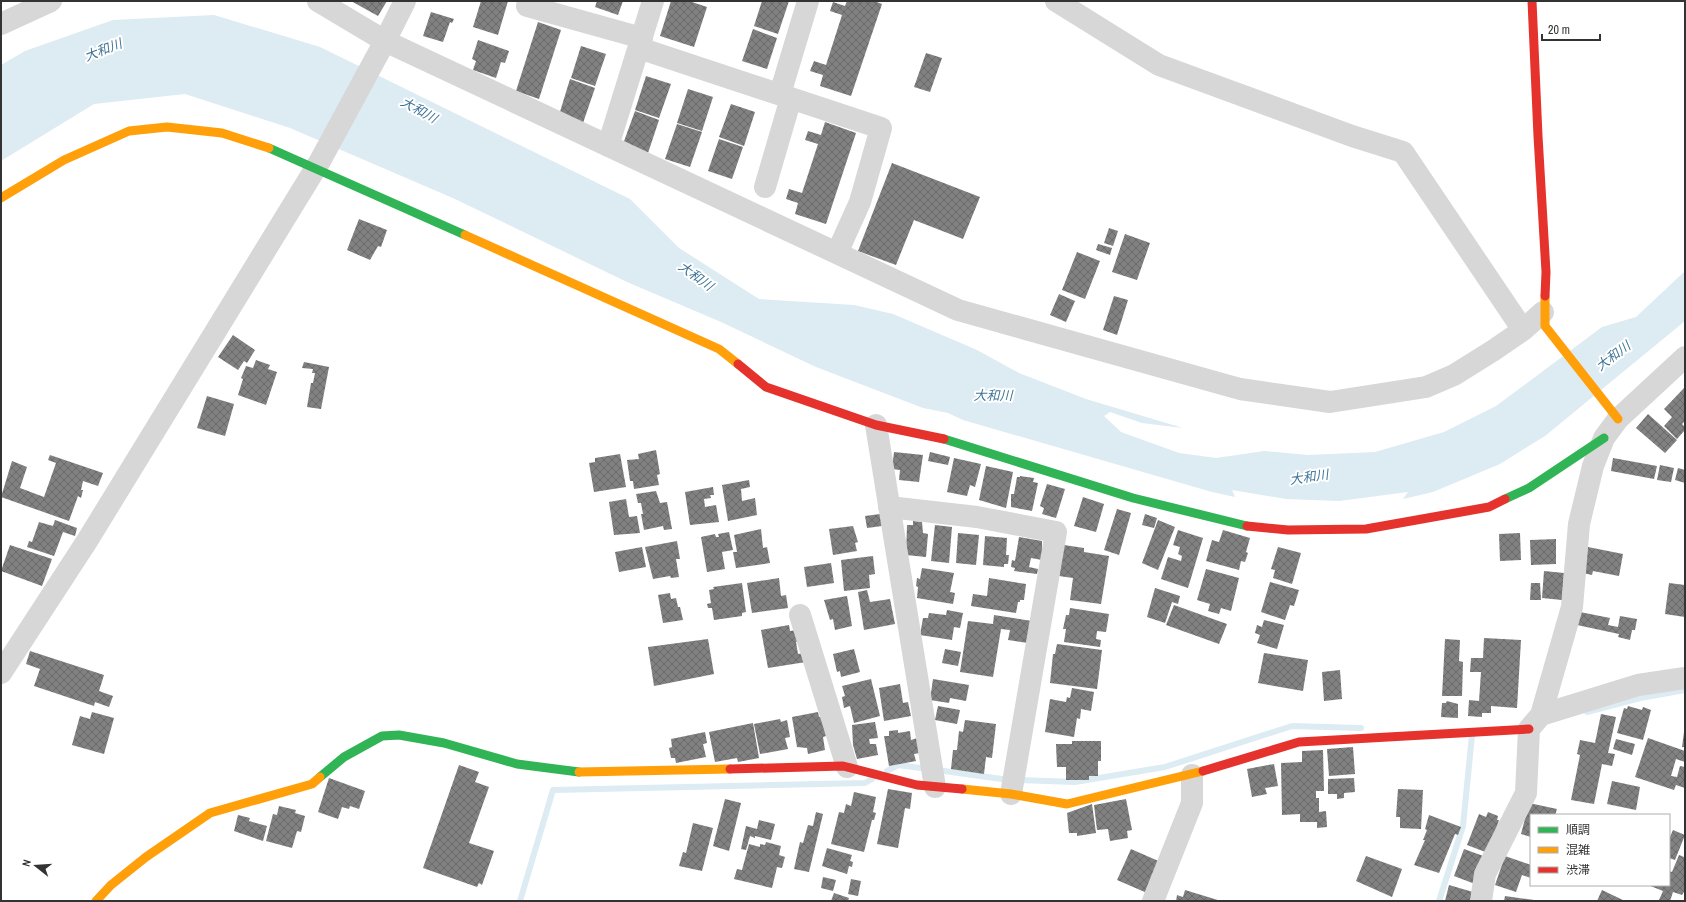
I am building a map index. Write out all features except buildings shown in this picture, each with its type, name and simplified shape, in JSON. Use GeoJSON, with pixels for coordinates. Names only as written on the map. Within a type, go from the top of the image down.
{"type":"FeatureCollection","features":[{"type":"Feature","properties":{"kind":"street"},"geometry":{"type":"LineString","coordinates":[[1,24],[51,1]]}},
{"type":"Feature","properties":{"kind":"street"},"geometry":{"type":"LineString","coordinates":[[318,1],[382,47],[608,146],[958,310],[1240,389],[1330,402],[1426,387],[1454,375],[1523,330],[1544,319]]}},
{"type":"Feature","properties":{"kind":"street"},"geometry":{"type":"LineString","coordinates":[[1,673],[87,541],[317,164],[382,47],[405,1]]}},
{"type":"Feature","properties":{"kind":"street"},"geometry":{"type":"LineString","coordinates":[[528,1],[527,6],[641,43],[785,96],[881,128],[860,202],[837,253]]}},
{"type":"Feature","properties":{"kind":"street"},"geometry":{"type":"LineString","coordinates":[[608,146],[653,1]]}},
{"type":"Feature","properties":{"kind":"street"},"geometry":{"type":"LineString","coordinates":[[765,188],[808,1]]}},
{"type":"Feature","properties":{"kind":"street"},"geometry":{"type":"LineString","coordinates":[[1056,1],[1159,65],[1352,136],[1403,152],[1523,330]]}},
{"type":"Feature","properties":{"kind":"street"},"geometry":{"type":"LineString","coordinates":[[1532,1],[1538,170],[1546,279],[1544,319],[1614,414]]}},
{"type":"Feature","properties":{"kind":"street"},"geometry":{"type":"LineString","coordinates":[[1,198],[64,160],[128,131],[167,127],[222,133],[317,164],[719,349],[766,387],[876,425],[934,436],[1147,502],[1242,526],[1288,530],[1366,529],[1489,507],[1529,488],[1604,438]]}},
{"type":"Feature","properties":{"kind":"street"},"geometry":{"type":"LineString","coordinates":[[1481,901],[1485,874],[1526,793],[1535,722],[1572,607],[1579,524],[1593,466],[1614,414],[1685,358]]}},
{"type":"Feature","properties":{"kind":"street"},"geometry":{"type":"LineString","coordinates":[[876,425],[935,787]]}},
{"type":"Feature","properties":{"kind":"street"},"geometry":{"type":"LineString","coordinates":[[889,507],[977,517],[1056,532],[1011,794]]}},
{"type":"Feature","properties":{"kind":"street"},"geometry":{"type":"LineString","coordinates":[[800,615],[847,767]]}},
{"type":"Feature","properties":{"kind":"street"},"geometry":{"type":"LineString","coordinates":[[96,901],[111,885],[210,812],[312,784],[344,757],[382,736],[399,735],[444,743],[517,764],[571,772],[847,767],[917,785],[1011,794],[1067,804],[1192,775],[1299,742],[1535,722],[1638,685],[1685,678]]}},
{"type":"Feature","properties":{"kind":"street"},"geometry":{"type":"LineString","coordinates":[[1153,901],[1192,803],[1192,775]]}},
{"type":"Feature","properties":{"kind":"water","name":"大和川"},"geometry":{"type":"Polygon","coordinates":[[[214,15],[320,47],[630,199],[679,248],[759,299],[854,305],[893,314],[977,350],[1019,373],[1086,399],[1183,428],[1142,423],[1110,412],[1104,416],[1121,432],[1179,453],[1216,458],[1264,451],[1308,455],[1375,452],[1444,432],[1496,406],[1602,327],[1636,317],[1685,271],[1685,321],[1545,436],[1500,464],[1433,492],[1403,499],[1408,492],[1339,501],[1286,499],[1232,490],[1235,497],[1212,492],[963,420],[948,413],[923,408],[816,367],[721,322],[627,282],[455,199],[290,128],[185,94],[94,104],[1,161],[1,65],[25,51],[113,20],[214,15]]]}},
{"type":"Feature","properties":{"kind":"waterway"},"geometry":{"type":"LineString","coordinates":[[1587,712],[1640,698],[1685,690]]}},
{"type":"Feature","properties":{"kind":"waterway"},"geometry":{"type":"LineString","coordinates":[[1018,780],[1075,782],[1165,767],[1292,726],[1361,728]]}},
{"type":"Feature","properties":{"kind":"waterway"},"geometry":{"type":"LineString","coordinates":[[1439,901],[1463,826],[1472,735]]}},
{"type":"Feature","properties":{"kind":"waterway"},"geometry":{"type":"LineString","coordinates":[[887,771],[898,765],[928,769]]}},
{"type":"Feature","properties":{"kind":"waterway"},"geometry":{"type":"LineString","coordinates":[[937,770],[1009,780]]}},
{"type":"Feature","properties":{"kind":"waterway"},"geometry":{"type":"LineString","coordinates":[[520,901],[553,790],[865,783],[872,779]]}},
{"type":"Feature","properties":{"kind":"traffic: fast"},"geometry":{"type":"LineString","coordinates":[[269,148],[465,235]]}},
{"type":"Feature","properties":{"kind":"traffic: fast"},"geometry":{"type":"LineString","coordinates":[[1505,499],[1529,488],[1604,438]]}},
{"type":"Feature","properties":{"kind":"traffic: fast"},"geometry":{"type":"LineString","coordinates":[[944,439],[1133,498],[1247,526]]}},
{"type":"Feature","properties":{"kind":"traffic: fast"},"geometry":{"type":"LineString","coordinates":[[320,777],[344,757],[382,736],[399,735],[444,743],[517,764],[579,772]]}},
{"type":"Feature","properties":{"kind":"traffic: slow"},"geometry":{"type":"LineString","coordinates":[[1,198],[64,160],[129,131],[167,127],[222,133],[269,148]]}},
{"type":"Feature","properties":{"kind":"traffic: slow"},"geometry":{"type":"LineString","coordinates":[[465,235],[719,349],[738,364]]}},
{"type":"Feature","properties":{"kind":"traffic: slow"},"geometry":{"type":"LineString","coordinates":[[1545,296],[1545,326],[1618,419]]}},
{"type":"Feature","properties":{"kind":"traffic: slow"},"geometry":{"type":"LineString","coordinates":[[579,772],[730,769]]}},
{"type":"Feature","properties":{"kind":"traffic: slow"},"geometry":{"type":"LineString","coordinates":[[962,789],[1011,794],[1067,804],[1203,771]]}},
{"type":"Feature","properties":{"kind":"traffic: slow"},"geometry":{"type":"LineString","coordinates":[[96,901],[111,885],[146,857],[210,813],[312,784],[320,777]]}},
{"type":"Feature","properties":{"kind":"traffic: jam"},"geometry":{"type":"LineString","coordinates":[[1532,1],[1546,272],[1545,296]]}},
{"type":"Feature","properties":{"kind":"traffic: jam"},"geometry":{"type":"LineString","coordinates":[[738,364],[766,387],[876,425],[944,439]]}},
{"type":"Feature","properties":{"kind":"traffic: jam"},"geometry":{"type":"LineString","coordinates":[[1247,526],[1288,530],[1366,529],[1489,507],[1505,499]]}},
{"type":"Feature","properties":{"kind":"traffic: jam"},"geometry":{"type":"LineString","coordinates":[[1203,771],[1299,742],[1529,729]]}},
{"type":"Feature","properties":{"kind":"traffic: jam"},"geometry":{"type":"LineString","coordinates":[[730,769],[843,766],[917,785],[962,789]]}}]}
